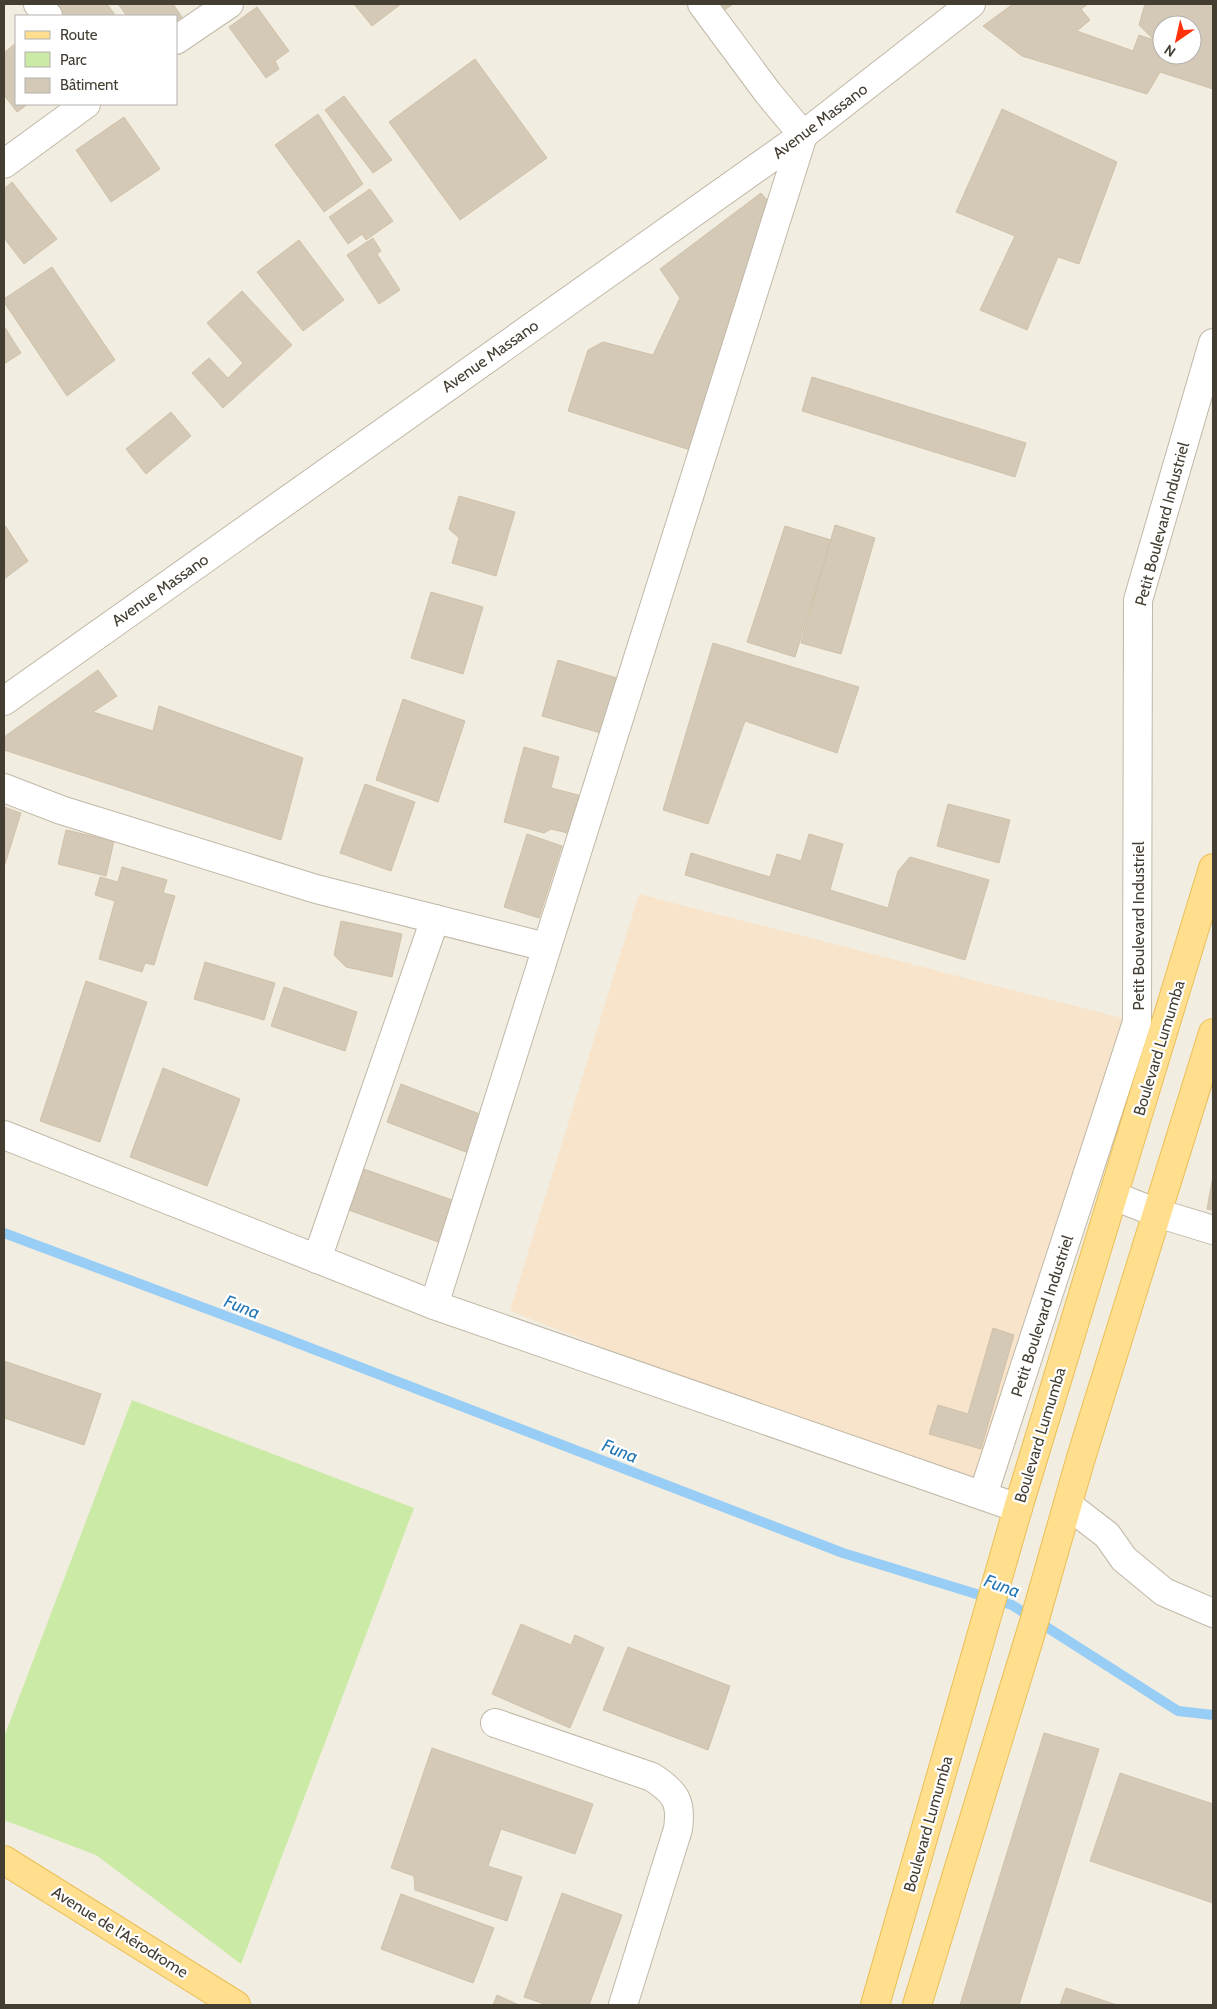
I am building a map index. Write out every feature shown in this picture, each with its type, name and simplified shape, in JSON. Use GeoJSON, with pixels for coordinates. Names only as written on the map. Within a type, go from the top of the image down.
{"type":"FeatureCollection","features":[{"type":"Feature","properties":{"kind":"main road","name":"Boulevard Lumumba"},"geometry":{"type":"LineString","coordinates":[[875,2005],[1018,1508],[1213,868]]}},
{"type":"Feature","properties":{"kind":"main road"},"geometry":{"type":"LineString","coordinates":[[917,2005],[1213,1034]]}},
{"type":"Feature","properties":{"kind":"main road","name":"Avenue de l’Aérodrome"},"geometry":{"type":"LineString","coordinates":[[4,1860],[236,2005]]}},
{"type":"Feature","properties":{"kind":"street"},"geometry":{"type":"LineString","coordinates":[[38,4],[47,15]]}},
{"type":"Feature","properties":{"kind":"street"},"geometry":{"type":"LineString","coordinates":[[178,39],[229,4]]}},
{"type":"Feature","properties":{"kind":"street"},"geometry":{"type":"LineString","coordinates":[[434,1305],[803,135],[768,93],[702,4]]}},
{"type":"Feature","properties":{"kind":"street","name":"Avenue Massano"},"geometry":{"type":"LineString","coordinates":[[4,701],[803,135],[971,4]]}},
{"type":"Feature","properties":{"kind":"street"},"geometry":{"type":"LineString","coordinates":[[4,164],[85,105]]}},
{"type":"Feature","properties":{"kind":"street","name":"Petit Boulevard Industriel"},"geometry":{"type":"LineString","coordinates":[[983,1495],[1137,1022],[1138,600],[1213,343]]}},
{"type":"Feature","properties":{"kind":"street"},"geometry":{"type":"LineString","coordinates":[[4,788],[61,810],[316,889],[546,947]]}},
{"type":"Feature","properties":{"kind":"street"},"geometry":{"type":"LineString","coordinates":[[317,1259],[435,919]]}},
{"type":"Feature","properties":{"kind":"street"},"geometry":{"type":"LineString","coordinates":[[4,1135],[434,1305],[1018,1508]]}},
{"type":"Feature","properties":{"kind":"street"},"geometry":{"type":"LineString","coordinates":[[1114,1196],[1157,1213],[1213,1230]]}},
{"type":"Feature","properties":{"kind":"street"},"geometry":{"type":"LineString","coordinates":[[1068,1505],[1107,1535],[1124,1558],[1164,1592],[1213,1614]]}},
{"type":"Feature","properties":{"kind":"street"},"geometry":{"type":"LineString","coordinates":[[496,1723],[652,1777],[668,1787],[677,1801],[680,1814],[678,1830],[623,2005]]}},
{"type":"Feature","properties":{"kind":"shaded area"},"geometry":{"type":"Polygon","coordinates":[[[639,894],[1137,1022],[983,1495],[510,1311],[639,894]]]}},
{"type":"Feature","properties":{"kind":"green space"},"geometry":{"type":"Polygon","coordinates":[[[132,1400],[414,1508],[241,1964],[96,1855],[4,1820],[4,1737],[132,1400]]]}},
{"type":"Feature","properties":{"kind":"building"},"geometry":{"type":"Polygon","coordinates":[[[54,4],[107,4],[115,15],[62,15],[54,4]]]}},
{"type":"Feature","properties":{"kind":"building"},"geometry":{"type":"Polygon","coordinates":[[[118,4],[173,4],[182,17],[178,20],[178,15],[126,15],[118,4]]]}},
{"type":"Feature","properties":{"kind":"building"},"geometry":{"type":"Polygon","coordinates":[[[354,4],[401,4],[372,26],[354,4]]]}},
{"type":"Feature","properties":{"kind":"building"},"geometry":{"type":"Polygon","coordinates":[[[707,4],[733,4],[716,16],[707,4]]]}},
{"type":"Feature","properties":{"kind":"building"},"geometry":{"type":"Polygon","coordinates":[[[1013,4],[1088,4],[1081,9],[1090,20],[1077,31],[1133,51],[1139,35],[1152,39],[1152,65],[1202,65],[1202,15],[1152,15],[1152,38],[1139,25],[1145,4],[1213,4],[1213,89],[1160,72],[1147,94],[1022,56],[983,26],[1013,4]]]}},
{"type":"Feature","properties":{"kind":"building"},"geometry":{"type":"Polygon","coordinates":[[[257,7],[289,51],[275,61],[279,69],[266,78],[229,27],[257,7]]]}},
{"type":"Feature","properties":{"kind":"building"},"geometry":{"type":"Polygon","coordinates":[[[15,44],[15,105],[27,105],[17,112],[4,95],[4,53],[15,44]]]}},
{"type":"Feature","properties":{"kind":"building"},"geometry":{"type":"Polygon","coordinates":[[[475,59],[547,158],[460,220],[389,122],[475,59]]]}},
{"type":"Feature","properties":{"kind":"building"},"geometry":{"type":"Polygon","coordinates":[[[344,96],[392,160],[373,173],[325,110],[344,96]]]}},
{"type":"Feature","properties":{"kind":"building"},"geometry":{"type":"Polygon","coordinates":[[[1002,109],[1117,162],[1079,264],[1058,257],[1027,330],[980,310],[1015,236],[956,212],[1002,109]]]}},
{"type":"Feature","properties":{"kind":"building"},"geometry":{"type":"Polygon","coordinates":[[[318,114],[363,184],[324,212],[275,145],[318,114]]]}},
{"type":"Feature","properties":{"kind":"building"},"geometry":{"type":"Polygon","coordinates":[[[124,117],[160,169],[111,202],[76,150],[124,117]]]}},
{"type":"Feature","properties":{"kind":"building"},"geometry":{"type":"Polygon","coordinates":[[[12,182],[57,239],[24,264],[4,238],[4,189],[12,182]]]}},
{"type":"Feature","properties":{"kind":"building"},"geometry":{"type":"Polygon","coordinates":[[[370,189],[393,221],[366,240],[362,234],[348,244],[329,217],[370,189]]]}},
{"type":"Feature","properties":{"kind":"building"},"geometry":{"type":"Polygon","coordinates":[[[761,193],[768,201],[690,450],[568,411],[588,350],[603,342],[653,355],[680,298],[660,269],[761,193]]]}},
{"type":"Feature","properties":{"kind":"building"},"geometry":{"type":"Polygon","coordinates":[[[373,238],[381,251],[377,254],[400,290],[379,304],[347,255],[373,238]]]}},
{"type":"Feature","properties":{"kind":"building"},"geometry":{"type":"Polygon","coordinates":[[[299,240],[344,300],[303,331],[257,272],[299,240]]]}},
{"type":"Feature","properties":{"kind":"building"},"geometry":{"type":"Polygon","coordinates":[[[52,267],[115,360],[67,396],[4,302],[4,299],[52,267]]]}},
{"type":"Feature","properties":{"kind":"building"},"geometry":{"type":"Polygon","coordinates":[[[242,291],[292,345],[223,408],[192,373],[209,358],[228,378],[243,363],[207,323],[242,291]]]}},
{"type":"Feature","properties":{"kind":"building"},"geometry":{"type":"Polygon","coordinates":[[[4,326],[21,353],[4,364],[4,326]]]}},
{"type":"Feature","properties":{"kind":"building"},"geometry":{"type":"Polygon","coordinates":[[[812,377],[1026,443],[1015,477],[802,411],[812,377]]]}},
{"type":"Feature","properties":{"kind":"building"},"geometry":{"type":"Polygon","coordinates":[[[171,412],[191,436],[146,474],[126,449],[171,412]]]}},
{"type":"Feature","properties":{"kind":"building"},"geometry":{"type":"Polygon","coordinates":[[[459,496],[515,512],[496,576],[452,563],[459,538],[449,529],[459,496]]]}},
{"type":"Feature","properties":{"kind":"building"},"geometry":{"type":"Polygon","coordinates":[[[4,524],[28,561],[4,579],[4,524]]]}},
{"type":"Feature","properties":{"kind":"building"},"geometry":{"type":"Polygon","coordinates":[[[835,525],[875,538],[841,654],[801,643],[835,525]]]}},
{"type":"Feature","properties":{"kind":"building"},"geometry":{"type":"Polygon","coordinates":[[[785,526],[831,540],[795,657],[747,642],[785,526]]]}},
{"type":"Feature","properties":{"kind":"building"},"geometry":{"type":"Polygon","coordinates":[[[431,592],[483,607],[463,674],[411,658],[431,592]]]}},
{"type":"Feature","properties":{"kind":"building"},"geometry":{"type":"Polygon","coordinates":[[[713,643],[859,687],[837,753],[745,721],[708,824],[663,810],[713,643]]]}},
{"type":"Feature","properties":{"kind":"building"},"geometry":{"type":"Polygon","coordinates":[[[558,660],[620,679],[604,734],[542,716],[558,660]]]}},
{"type":"Feature","properties":{"kind":"building"},"geometry":{"type":"Polygon","coordinates":[[[98,670],[117,696],[93,712],[153,731],[159,706],[303,758],[281,840],[4,750],[4,737],[98,670]]]}},
{"type":"Feature","properties":{"kind":"building"},"geometry":{"type":"Polygon","coordinates":[[[403,699],[465,721],[438,802],[376,780],[403,699]]]}},
{"type":"Feature","properties":{"kind":"building"},"geometry":{"type":"Polygon","coordinates":[[[524,747],[559,757],[551,788],[582,796],[572,834],[551,829],[544,833],[504,822],[524,747]]]}},
{"type":"Feature","properties":{"kind":"building"},"geometry":{"type":"Polygon","coordinates":[[[365,784],[415,802],[391,871],[340,853],[365,784]]]}},
{"type":"Feature","properties":{"kind":"building"},"geometry":{"type":"Polygon","coordinates":[[[948,804],[1010,820],[999,863],[937,846],[948,804]]]}},
{"type":"Feature","properties":{"kind":"building"},"geometry":{"type":"Polygon","coordinates":[[[4,807],[21,813],[4,867],[4,807]]]}},
{"type":"Feature","properties":{"kind":"building"},"geometry":{"type":"Polygon","coordinates":[[[66,830],[114,841],[106,876],[58,864],[66,830]]]}},
{"type":"Feature","properties":{"kind":"building"},"geometry":{"type":"Polygon","coordinates":[[[527,834],[562,846],[539,918],[504,907],[527,834]]]}},
{"type":"Feature","properties":{"kind":"building"},"geometry":{"type":"Polygon","coordinates":[[[809,834],[843,844],[830,890],[888,908],[898,871],[910,857],[989,880],[965,960],[685,875],[691,853],[770,877],[777,854],[801,861],[809,834]]]}},
{"type":"Feature","properties":{"kind":"building"},"geometry":{"type":"Polygon","coordinates":[[[122,867],[167,880],[163,893],[175,896],[154,965],[145,963],[142,972],[99,959],[115,901],[95,895],[100,877],[118,882],[122,867]]]}},
{"type":"Feature","properties":{"kind":"building"},"geometry":{"type":"Polygon","coordinates":[[[341,921],[402,934],[392,977],[346,967],[334,955],[341,921]]]}},
{"type":"Feature","properties":{"kind":"building"},"geometry":{"type":"Polygon","coordinates":[[[205,962],[275,983],[264,1020],[194,999],[205,962]]]}},
{"type":"Feature","properties":{"kind":"building"},"geometry":{"type":"Polygon","coordinates":[[[86,981],[147,1002],[100,1142],[40,1121],[86,981]]]}},
{"type":"Feature","properties":{"kind":"building"},"geometry":{"type":"Polygon","coordinates":[[[284,987],[357,1012],[345,1051],[271,1026],[284,987]]]}},
{"type":"Feature","properties":{"kind":"building"},"geometry":{"type":"Polygon","coordinates":[[[163,1068],[240,1099],[207,1186],[130,1157],[163,1068]]]}},
{"type":"Feature","properties":{"kind":"building"},"geometry":{"type":"Polygon","coordinates":[[[401,1084],[485,1116],[471,1154],[387,1122],[401,1084]]]}},
{"type":"Feature","properties":{"kind":"building"},"geometry":{"type":"Polygon","coordinates":[[[358,1167],[458,1202],[444,1244],[343,1208],[358,1167]]]}},
{"type":"Feature","properties":{"kind":"building"},"geometry":{"type":"Polygon","coordinates":[[[1213,1176],[1213,1210],[1207,1209],[1213,1176]]]}},
{"type":"Feature","properties":{"kind":"building"},"geometry":{"type":"Polygon","coordinates":[[[993,1328],[1014,1335],[981,1449],[929,1434],[938,1405],[968,1414],[993,1328]]]}},
{"type":"Feature","properties":{"kind":"building"},"geometry":{"type":"Polygon","coordinates":[[[4,1361],[101,1394],[84,1445],[4,1418],[4,1361]]]}},
{"type":"Feature","properties":{"kind":"building"},"geometry":{"type":"Polygon","coordinates":[[[521,1624],[571,1645],[575,1635],[604,1648],[570,1728],[492,1694],[521,1624]]]}},
{"type":"Feature","properties":{"kind":"building"},"geometry":{"type":"Polygon","coordinates":[[[628,1647],[730,1686],[708,1750],[603,1710],[628,1647]]]}},
{"type":"Feature","properties":{"kind":"building"},"geometry":{"type":"Polygon","coordinates":[[[1044,1733],[1099,1749],[1019,2005],[960,2005],[1044,1733]]]}},
{"type":"Feature","properties":{"kind":"building"},"geometry":{"type":"Polygon","coordinates":[[[432,1748],[593,1804],[575,1854],[501,1829],[488,1866],[522,1877],[507,1921],[415,1890],[414,1876],[391,1868],[432,1748]]]}},
{"type":"Feature","properties":{"kind":"building"},"geometry":{"type":"Polygon","coordinates":[[[1120,1773],[1213,1804],[1213,1903],[1090,1861],[1120,1773]]]}},
{"type":"Feature","properties":{"kind":"building"},"geometry":{"type":"Polygon","coordinates":[[[562,1893],[622,1915],[589,2005],[547,2005],[524,1997],[562,1893]]]}},
{"type":"Feature","properties":{"kind":"building"},"geometry":{"type":"Polygon","coordinates":[[[401,1894],[494,1928],[473,1983],[381,1949],[401,1894]]]}},
{"type":"Feature","properties":{"kind":"building"},"geometry":{"type":"Polygon","coordinates":[[[1066,1988],[1117,2005],[1060,2005],[1066,1988]]]}},
{"type":"Feature","properties":{"kind":"building"},"geometry":{"type":"Polygon","coordinates":[[[497,1995],[519,2005],[493,2005],[497,1995]]]}},
{"type":"Feature","properties":{"kind":"waterway","name":"Funa"},"geometry":{"type":"LineString","coordinates":[[4,1233],[274,1334],[843,1553],[1012,1605],[1178,1711],[1213,1715]]}}]}
